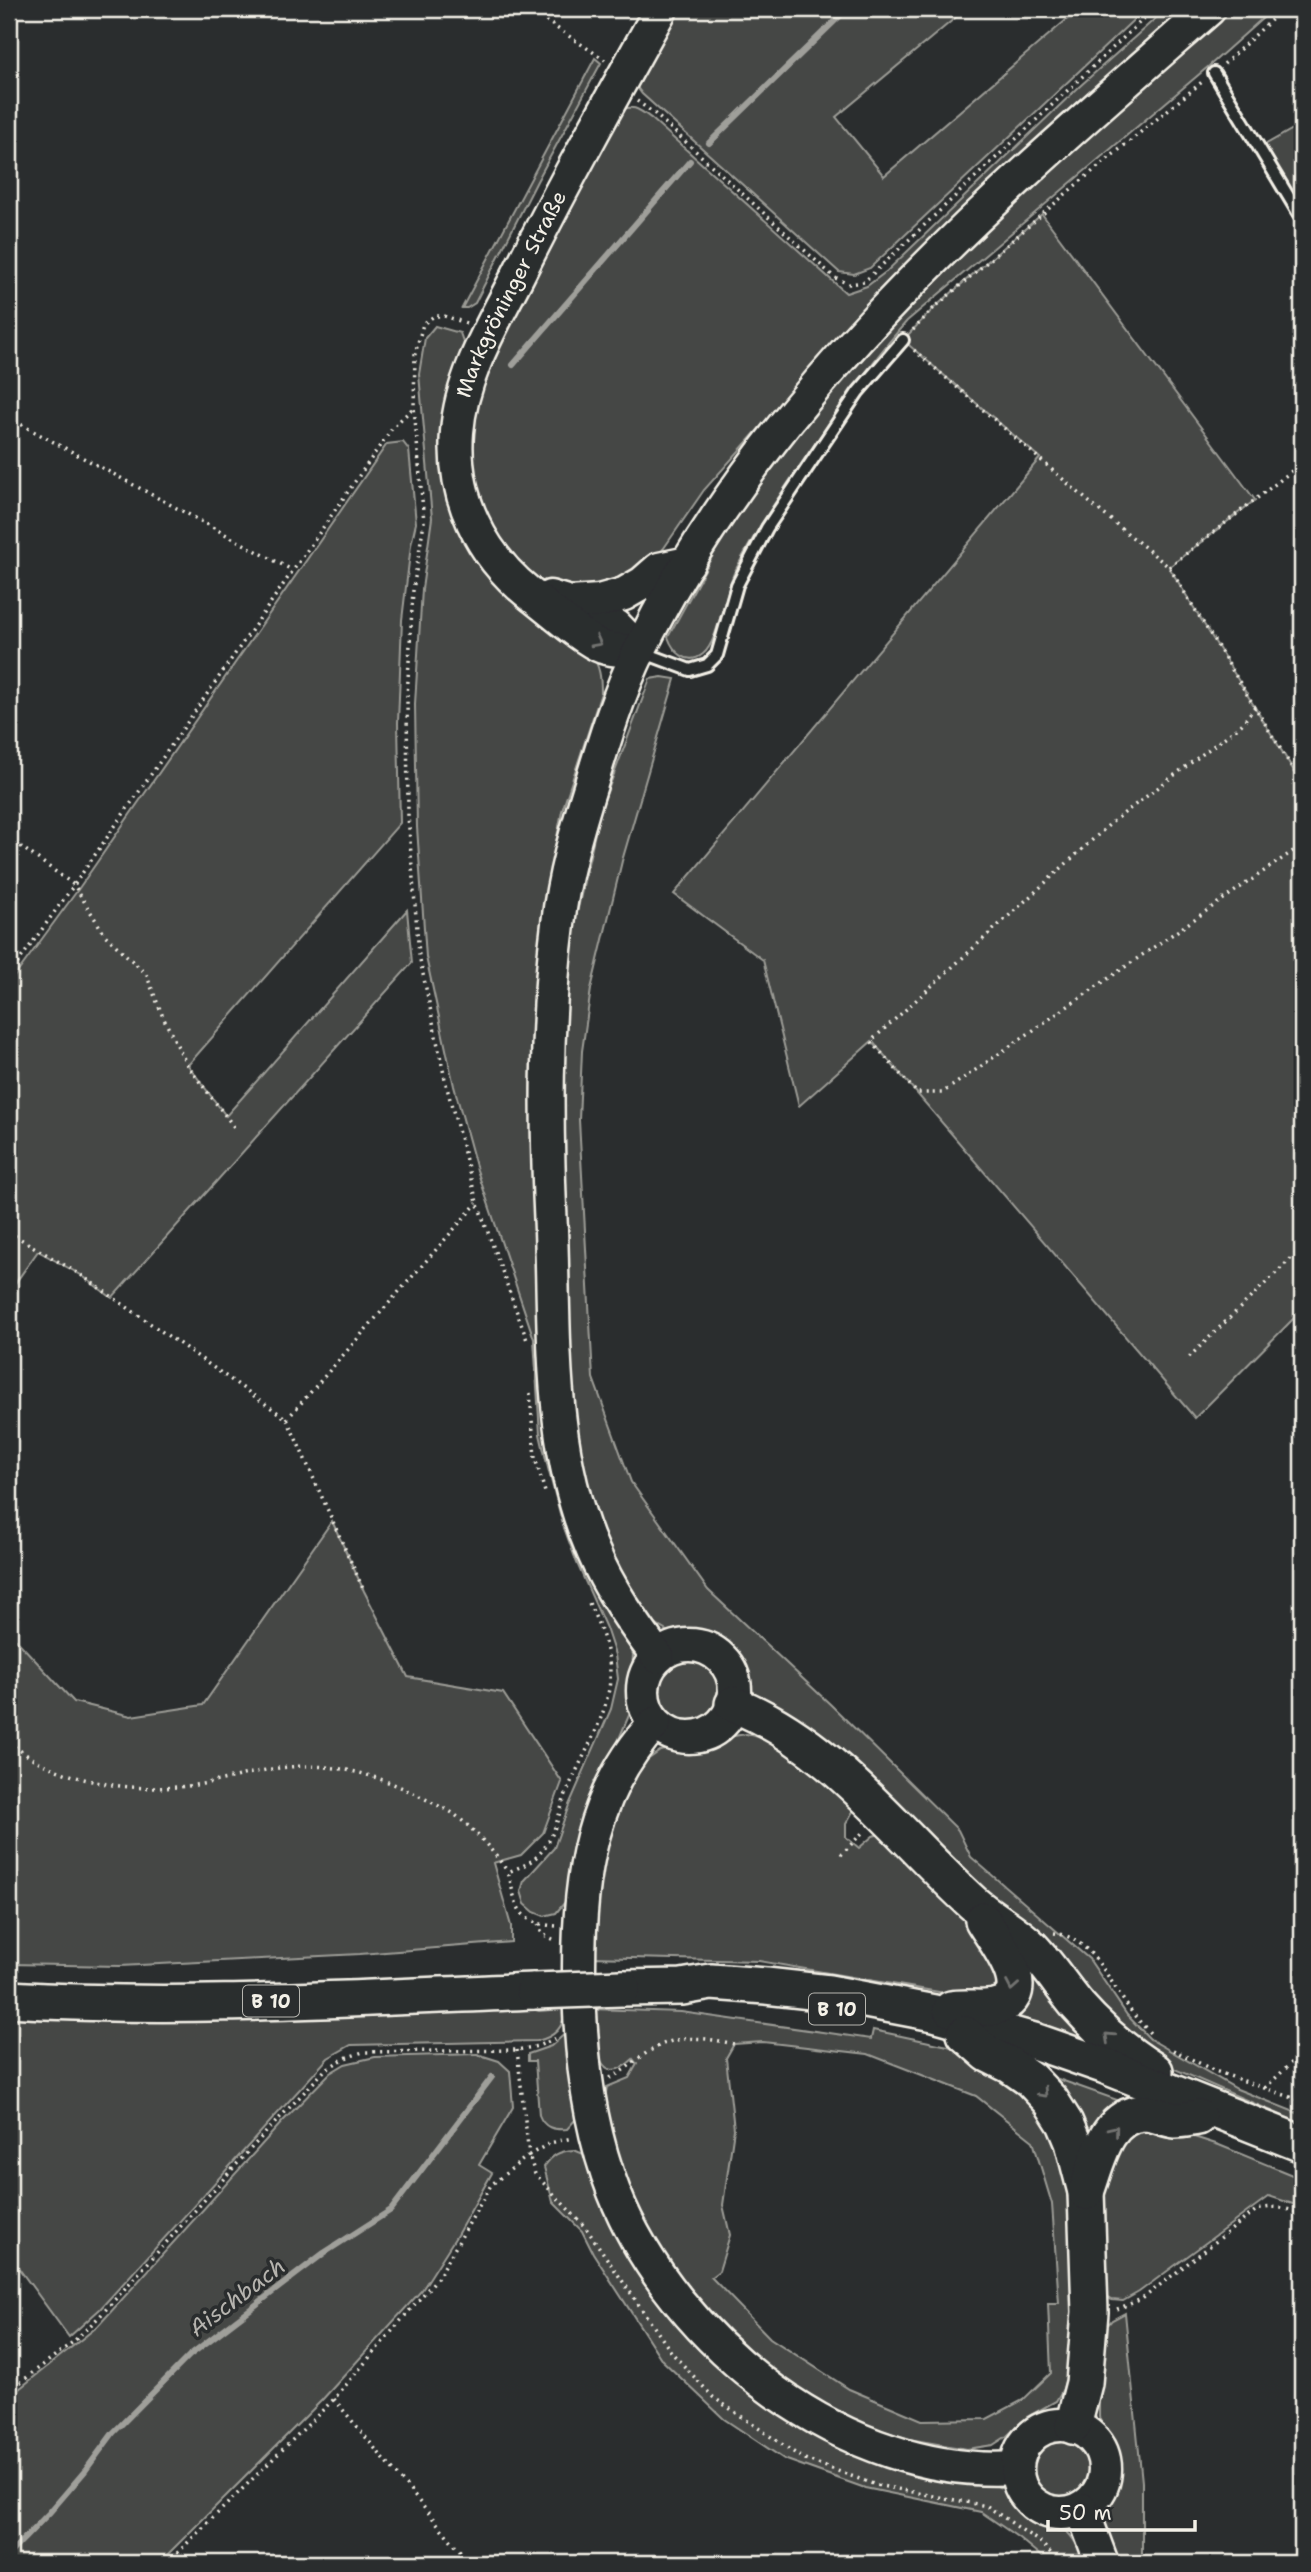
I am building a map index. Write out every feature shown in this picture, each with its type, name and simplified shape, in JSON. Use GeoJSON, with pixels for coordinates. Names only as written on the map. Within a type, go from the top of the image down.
{"type":"FeatureCollection","features":[{"type":"Feature","properties":{"kind":"main road","name":"Markgröninger Straße"},"geometry":{"type":"LineString","coordinates":[[640,651],[602,647],[522,587],[487,549],[472,524],[458,472],[457,430],[471,372],[487,336],[621,79],[661,9]]}},
{"type":"Feature","properties":{"kind":"main road"},"geometry":{"type":"LineString","coordinates":[[657,1657],[622,1607],[601,1568],[577,1507],[565,1457],[556,1394],[548,1175],[548,1064],[558,920],[588,793],[611,720],[640,651],[688,563],[760,458],[876,318],[924,267],[999,196],[1209,9]]}},
{"type":"Feature","properties":{"kind":"main road"},"geometry":{"type":"LineString","coordinates":[[570,603],[599,601],[624,594],[659,569],[688,563]]}},
{"type":"Feature","properties":{"kind":"main road","name":"Markgröninger Straße"},"geometry":{"type":"LineString","coordinates":[[522,587],[570,603],[616,626],[640,651]]}},
{"type":"Feature","properties":{"kind":"main road"},"geometry":{"type":"LineString","coordinates":[[691,1645],[713,1652],[730,1669],[734,1681],[733,1704],[729,1714],[714,1730],[694,1737],[673,1735],[655,1723],[648,1714],[642,1690],[644,1678],[657,1657],[667,1650],[691,1645]]}},
{"type":"Feature","properties":{"kind":"main road"},"geometry":{"type":"LineString","coordinates":[[733,1704],[791,1733],[834,1768],[975,1905],[1018,1935],[1034,1950],[1079,2007],[1108,2037],[1164,2077],[1187,2106],[1175,2120],[1142,2113],[1127,2117],[1116,2125],[1107,2138],[1086,2192]]}},
{"type":"Feature","properties":{"kind":"main road"},"geometry":{"type":"LineString","coordinates":[[655,1723],[626,1762],[599,1816],[581,1887],[581,2017],[587,2084],[596,2131],[614,2193],[643,2251],[694,2321],[729,2356],[764,2385],[801,2410],[883,2448],[926,2460],[971,2468],[1016,2468]]}},
{"type":"Feature","properties":{"kind":"main road"},"geometry":{"type":"LineString","coordinates":[[934,2013],[961,2007],[984,2009],[998,2006],[1009,2001],[1014,1990],[1015,1976],[1012,1966],[975,1905]]}},
{"type":"Feature","properties":{"kind":"main road","name":"B 10"},"geometry":{"type":"LineString","coordinates":[[9,1999],[87,2004],[167,2004],[682,1987],[711,1982],[842,1995],[934,2013],[1034,2041],[1187,2106],[1302,2159]]}},
{"type":"Feature","properties":{"kind":"main road","name":"B 10"},"geometry":{"type":"LineString","coordinates":[[682,1987],[707,1995],[768,2000],[878,2015],[965,2034],[1302,2144]]}},
{"type":"Feature","properties":{"kind":"main road"},"geometry":{"type":"LineString","coordinates":[[965,2034],[988,2054],[1030,2079],[1051,2101],[1073,2142],[1086,2192],[1090,2312],[1084,2383],[1073,2426]]}},
{"type":"Feature","properties":{"kind":"main road"},"geometry":{"type":"LineString","coordinates":[[1061,2424],[1073,2426],[1092,2437],[1103,2455],[1106,2465],[1102,2486],[1097,2496],[1082,2509],[1056,2514],[1031,2503],[1023,2493],[1016,2468],[1023,2446],[1039,2430],[1061,2424]]}},
{"type":"Feature","properties":{"kind":"main road"},"geometry":{"type":"LineString","coordinates":[[1082,2509],[1101,2563]]}},
{"type":"Feature","properties":{"kind":"lane"},"geometry":{"type":"LineString","coordinates":[[1214,72],[1302,219]]}},
{"type":"Feature","properties":{"kind":"lane"},"geometry":{"type":"LineString","coordinates":[[640,651],[690,670],[707,665],[717,655],[737,585],[767,528],[858,391],[903,340]]}},
{"type":"Feature","properties":{"kind":"path"},"geometry":{"type":"LineString","coordinates":[[9,26],[20,9]]}},
{"type":"Feature","properties":{"kind":"path"},"geometry":{"type":"LineString","coordinates":[[528,9],[621,79],[655,114],[835,278],[849,284],[864,282],[913,238],[1154,9]]}},
{"type":"Feature","properties":{"kind":"path"},"geometry":{"type":"LineString","coordinates":[[1283,9],[1214,72],[1067,192],[933,309],[903,340],[1169,567],[1302,784]]}},
{"type":"Feature","properties":{"kind":"path"},"geometry":{"type":"LineString","coordinates":[[487,336],[469,324],[444,316],[434,316],[424,324],[417,339],[414,407],[424,522],[414,590],[407,697],[408,816],[419,955],[443,1071],[477,1202],[528,1344]]}},
{"type":"Feature","properties":{"kind":"path"},"geometry":{"type":"LineString","coordinates":[[9,975],[393,426],[414,407]]}},
{"type":"Feature","properties":{"kind":"path"},"geometry":{"type":"LineString","coordinates":[[9,418],[292,570]]}},
{"type":"Feature","properties":{"kind":"path"},"geometry":{"type":"LineString","coordinates":[[1169,567],[1302,463]]}},
{"type":"Feature","properties":{"kind":"path"},"geometry":{"type":"LineString","coordinates":[[1255,706],[1241,724],[1111,823],[872,1041],[917,1093],[942,1093],[1302,845]]}},
{"type":"Feature","properties":{"kind":"path"},"geometry":{"type":"LineString","coordinates":[[9,838],[74,885],[105,935],[146,974],[163,1017],[187,1065],[234,1127]]}},
{"type":"Feature","properties":{"kind":"path"},"geometry":{"type":"LineString","coordinates":[[287,1419],[477,1202]]}},
{"type":"Feature","properties":{"kind":"path"},"geometry":{"type":"LineString","coordinates":[[9,1232],[81,1275],[287,1419],[364,1591]]}},
{"type":"Feature","properties":{"kind":"path"},"geometry":{"type":"LineString","coordinates":[[1189,1357],[1302,1248]]}},
{"type":"Feature","properties":{"kind":"path"},"geometry":{"type":"LineString","coordinates":[[529,1385],[535,1458],[546,1496]]}},
{"type":"Feature","properties":{"kind":"path"},"geometry":{"type":"LineString","coordinates":[[508,1872],[525,1866],[539,1854],[549,1840],[609,1693],[608,1653],[585,1593]]}},
{"type":"Feature","properties":{"kind":"path"},"geometry":{"type":"LineString","coordinates":[[9,1742],[49,1766],[84,1779],[144,1789],[195,1785],[289,1766],[330,1766],[356,1771],[406,1788],[453,1814],[494,1853],[508,1872],[516,1903],[528,1920],[538,1924],[579,1927]]}},
{"type":"Feature","properties":{"kind":"path"},"geometry":{"type":"LineString","coordinates":[[841,1855],[882,1813]]}},
{"type":"Feature","properties":{"kind":"path"},"geometry":{"type":"LineString","coordinates":[[1034,1950],[1055,1933],[1072,1937],[1091,1954],[1129,2009],[1151,2035]]}},
{"type":"Feature","properties":{"kind":"path"},"geometry":{"type":"LineString","coordinates":[[633,2064],[657,2047],[680,2039],[702,2038],[734,2044]]}},
{"type":"Feature","properties":{"kind":"path"},"geometry":{"type":"LineString","coordinates":[[1168,2047],[1215,2071],[1302,2101]]}},
{"type":"Feature","properties":{"kind":"path"},"geometry":{"type":"LineString","coordinates":[[9,2391],[73,2342],[100,2316],[298,2098],[326,2069],[345,2058],[363,2052],[394,2050],[516,2050],[529,2155],[535,2174],[556,2199]]}},
{"type":"Feature","properties":{"kind":"path"},"geometry":{"type":"LineString","coordinates":[[1265,2088],[1302,2053]]}},
{"type":"Feature","properties":{"kind":"path"},"geometry":{"type":"LineString","coordinates":[[167,2563],[334,2399],[439,2276],[491,2185],[529,2155],[550,2143],[596,2131]]}},
{"type":"Feature","properties":{"kind":"path"},"geometry":{"type":"LineString","coordinates":[[1090,2312],[1116,2310],[1142,2299],[1255,2211],[1267,2206],[1284,2207],[1302,2214]]}},
{"type":"Feature","properties":{"kind":"path"},"geometry":{"type":"LineString","coordinates":[[334,2399],[470,2563]]}},
{"type":"Feature","properties":{"kind":"shaded area"},"geometry":{"type":"Polygon","coordinates":[[[675,9],[966,9],[836,117],[884,176],[1079,9],[1145,9],[870,268],[854,274],[839,272],[636,86],[675,9]]]}},
{"type":"Feature","properties":{"kind":"shaded area"},"geometry":{"type":"Polygon","coordinates":[[[1166,9],[1188,9],[864,311],[704,490],[647,568],[622,586],[558,589],[538,580],[502,543],[488,520],[478,495],[473,471],[472,418],[497,342],[617,112],[635,108],[652,119],[846,293],[867,286],[887,271],[1080,86],[1166,9]]]}},
{"type":"Feature","properties":{"kind":"shaded area"},"geometry":{"type":"Polygon","coordinates":[[[1227,9],[1273,9],[907,321],[843,404],[755,535],[735,571],[708,648],[697,658],[681,656],[668,637],[724,535],[798,430],[919,291],[1227,9]]]}},
{"type":"Feature","properties":{"kind":"shaded area"},"geometry":{"type":"Polygon","coordinates":[[[595,58],[601,63],[475,303],[462,308],[595,58]]]}},
{"type":"Feature","properties":{"kind":"shaded area"},"geometry":{"type":"Polygon","coordinates":[[[1302,124],[1302,219],[1259,148],[1302,124]]]}},
{"type":"Feature","properties":{"kind":"shaded area"},"geometry":{"type":"Polygon","coordinates":[[[1042,214],[1255,500],[1169,567],[1302,784],[1302,1310],[1195,1418],[872,1041],[799,1106],[763,960],[674,894],[1040,458],[903,340],[933,309],[1042,214]]]}},
{"type":"Feature","properties":{"kind":"shaded area"},"geometry":{"type":"Polygon","coordinates":[[[435,326],[460,333],[465,347],[446,473],[591,653],[601,682],[601,693],[562,811],[545,900],[534,1056],[593,1578],[633,1654],[630,1713],[576,1840],[565,1902],[556,1913],[544,1916],[525,1904],[521,1891],[524,1881],[554,1848],[569,1805],[611,1709],[618,1679],[615,1655],[606,1628],[563,1525],[540,1434],[534,1339],[477,1170],[454,1086],[426,957],[417,827],[415,704],[422,589],[432,518],[419,374],[425,338],[435,326]]]}},
{"type":"Feature","properties":{"kind":"shaded area"},"geometry":{"type":"Polygon","coordinates":[[[403,442],[409,450],[416,523],[402,620],[398,723],[400,823],[188,1065],[226,1116],[407,910],[412,963],[112,1298],[81,1275],[38,1251],[9,1292],[9,984],[77,891],[387,444],[403,442]]]}},
{"type":"Feature","properties":{"kind":"shaded area"},"geometry":{"type":"Polygon","coordinates":[[[650,679],[675,679],[622,861],[591,989],[582,1051],[579,1120],[593,1378],[631,1482],[708,1590],[831,1705],[958,1830],[971,1857],[1089,1959],[1127,2015],[1150,2039],[1237,2089],[1302,2115],[1302,2124],[1163,2064],[785,1714],[749,1689],[737,1660],[712,1638],[670,1633],[655,1624],[615,1567],[583,1478],[570,1382],[560,1078],[566,995],[576,917],[600,811],[650,679]]]}},
{"type":"Feature","properties":{"kind":"shaded area"},"geometry":{"type":"Polygon","coordinates":[[[332,1521],[408,1677],[503,1693],[562,1782],[543,1833],[521,1855],[493,1863],[511,1926],[511,1942],[360,1954],[120,1966],[9,1964],[9,1632],[74,1702],[131,1716],[203,1705],[332,1521]]]}},
{"type":"Feature","properties":{"kind":"shaded area"},"geometry":{"type":"Polygon","coordinates":[[[689,1657],[714,1667],[724,1692],[714,1717],[689,1727],[664,1717],[654,1692],[664,1667],[689,1657]]]}},
{"type":"Feature","properties":{"kind":"shaded area"},"geometry":{"type":"Polygon","coordinates":[[[746,1734],[761,1738],[790,1753],[856,1806],[846,1824],[846,1837],[859,1848],[873,1836],[883,1833],[927,1876],[994,1953],[998,1982],[992,1991],[962,1996],[759,1961],[589,1957],[598,1860],[629,1780],[646,1761],[660,1751],[692,1749],[707,1746],[722,1738],[746,1734]]]}},
{"type":"Feature","properties":{"kind":"shaded area"},"geometry":{"type":"Polygon","coordinates":[[[1023,1960],[1104,2047],[1012,2019],[1023,1960]]]}},
{"type":"Feature","properties":{"kind":"shaded area"},"geometry":{"type":"Polygon","coordinates":[[[526,2007],[539,2011],[563,2009],[561,2026],[549,2037],[537,2041],[351,2045],[328,2058],[100,2309],[69,2337],[9,2255],[9,2013],[526,2007]]]}},
{"type":"Feature","properties":{"kind":"shaded area"},"geometry":{"type":"Polygon","coordinates":[[[592,2009],[681,2012],[871,2039],[873,2030],[948,2046],[978,2057],[1029,2089],[1066,2151],[1077,2295],[1072,2359],[1063,2389],[1056,2401],[1027,2417],[993,2445],[967,2449],[909,2439],[865,2425],[836,2412],[776,2376],[726,2336],[660,2257],[617,2168],[603,2107],[607,2087],[629,2078],[637,2064],[633,2059],[620,2068],[611,2070],[604,2065],[596,2044],[592,2009]],[[763,2042],[734,2044],[726,2058],[734,2129],[723,2205],[730,2235],[719,2271],[711,2277],[770,2338],[849,2389],[922,2420],[987,2419],[1023,2400],[1051,2373],[1048,2303],[1059,2303],[1052,2204],[1033,2141],[976,2096],[868,2054],[763,2042]]]}},
{"type":"Feature","properties":{"kind":"shaded area"},"geometry":{"type":"Polygon","coordinates":[[[567,2032],[577,2118],[567,2129],[557,2129],[546,2125],[539,2115],[535,2061],[528,2061],[528,2054],[551,2046],[567,2032]]]}},
{"type":"Feature","properties":{"kind":"shaded area"},"geometry":{"type":"Polygon","coordinates":[[[477,2054],[499,2061],[510,2071],[513,2107],[479,2165],[492,2173],[422,2290],[322,2400],[159,2563],[9,2563],[9,2397],[98,2326],[283,2121],[330,2073],[345,2064],[375,2057],[477,2054]]]}},
{"type":"Feature","properties":{"kind":"shaded area"},"geometry":{"type":"Polygon","coordinates":[[[1044,2074],[1120,2101],[1091,2152],[1044,2074]]]}},
{"type":"Feature","properties":{"kind":"shaded area"},"geometry":{"type":"Polygon","coordinates":[[[1160,2126],[1219,2145],[1302,2179],[1302,2207],[1269,2196],[1139,2292],[1123,2301],[1112,2300],[1107,2297],[1101,2284],[1097,2204],[1122,2135],[1160,2126]]]}},
{"type":"Feature","properties":{"kind":"shaded area"},"geometry":{"type":"Polygon","coordinates":[[[574,2150],[586,2155],[745,2384],[1004,2489],[1026,2514],[1065,2530],[1076,2543],[1086,2563],[1049,2563],[981,2512],[865,2488],[784,2459],[724,2419],[662,2360],[593,2253],[582,2231],[553,2202],[544,2167],[556,2154],[574,2150]]]}},
{"type":"Feature","properties":{"kind":"shaded area"},"geometry":{"type":"Polygon","coordinates":[[[1125,2313],[1142,2482],[1142,2563],[1117,2563],[1103,2521],[1114,2487],[1116,2461],[1113,2447],[1099,2417],[1099,2373],[1104,2330],[1112,2320],[1125,2313]]]}},
{"type":"Feature","properties":{"kind":"shaded area"},"geometry":{"type":"Polygon","coordinates":[[[1061,2440],[1078,2445],[1086,2453],[1091,2470],[1086,2487],[1078,2495],[1061,2500],[1044,2495],[1036,2487],[1031,2470],[1036,2453],[1044,2445],[1061,2440]]]}},
{"type":"Feature","properties":{"kind":"waterway"},"geometry":{"type":"LineString","coordinates":[[709,143],[847,9]]}},
{"type":"Feature","properties":{"kind":"waterway"},"geometry":{"type":"LineString","coordinates":[[513,365],[690,161]]}},
{"type":"Feature","properties":{"kind":"waterway","name":"Aischbach"},"geometry":{"type":"LineString","coordinates":[[9,2554],[49,2513],[113,2433],[190,2355],[324,2253],[391,2210],[492,2077]]}}]}
